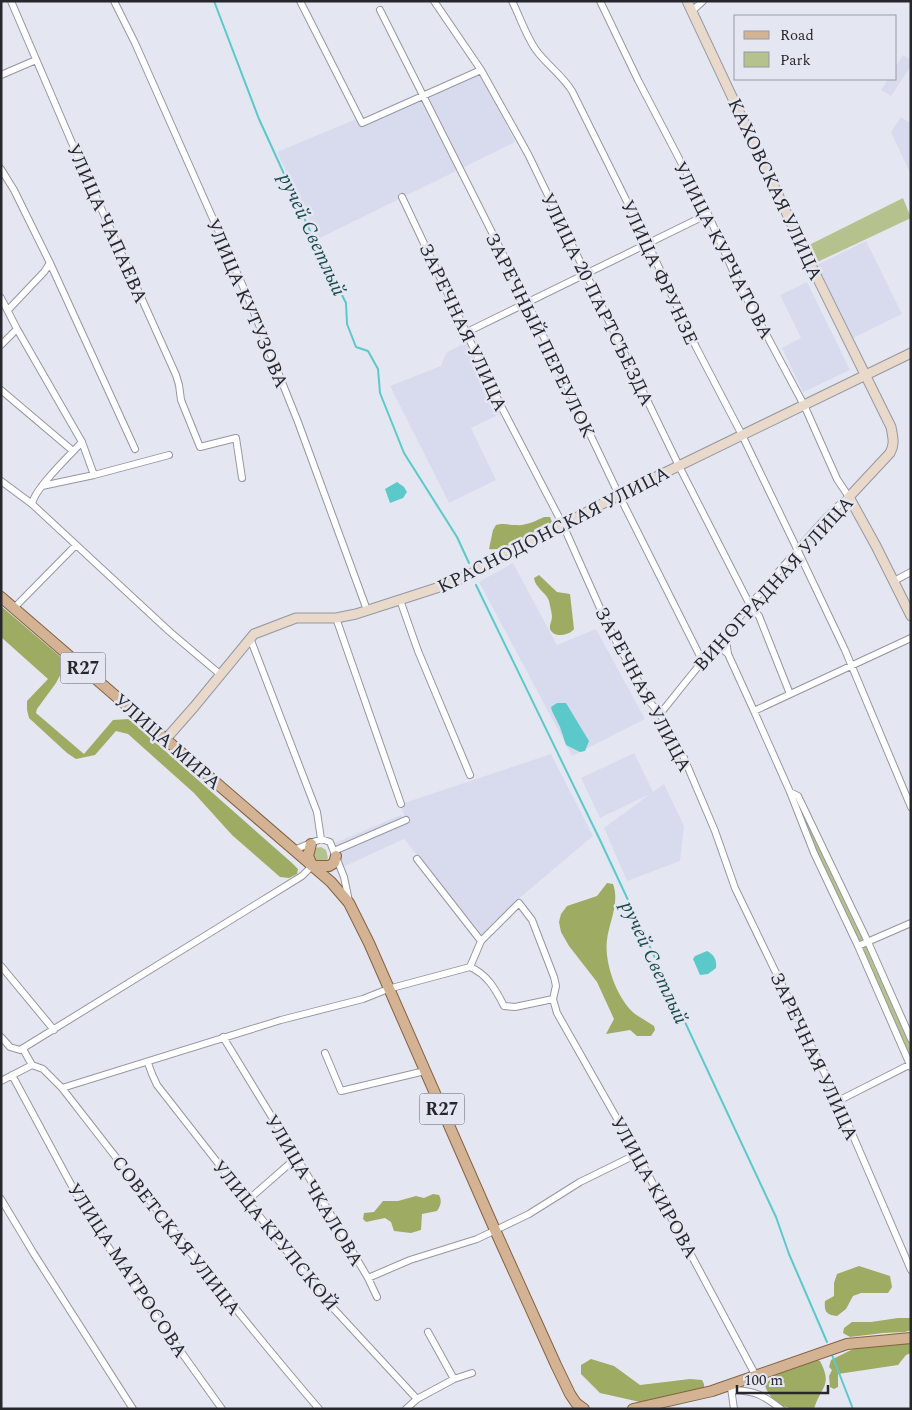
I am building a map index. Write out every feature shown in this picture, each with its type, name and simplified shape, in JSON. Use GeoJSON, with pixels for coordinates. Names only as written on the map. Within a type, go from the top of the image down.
{"type":"FeatureCollection","features":[{"type":"Feature","properties":{"kind":"main road","name":"УЛИЦА МИРА"},"geometry":{"type":"LineString","coordinates":[[1,597],[312,866]]}},
{"type":"Feature","properties":{"kind":"main road"},"geometry":{"type":"LineString","coordinates":[[312,844],[308,856],[312,866],[329,866],[334,863],[335,853]]}},
{"type":"Feature","properties":{"kind":"main road","name":"R27"},"geometry":{"type":"LineString","coordinates":[[312,866],[331,882],[349,903],[570,1394],[576,1403],[584,1409]]}},
{"type":"Feature","properties":{"kind":"main road"},"geometry":{"type":"LineString","coordinates":[[633,1409],[731,1388],[745,1380],[847,1344],[911,1338]]}},
{"type":"Feature","properties":{"kind":"street","name":"УЛИЦА ЧАПАЕВА"},"geometry":{"type":"LineString","coordinates":[[11,1],[176,375],[181,400],[200,447],[236,438],[242,478]]}},
{"type":"Feature","properties":{"kind":"street","name":"УЛИЦА КУТУЗОВА"},"geometry":{"type":"LineString","coordinates":[[114,1],[136,43],[250,300],[298,422],[367,610]]}},
{"type":"Feature","properties":{"kind":"street"},"geometry":{"type":"LineString","coordinates":[[300,1],[362,124],[481,70]]}},
{"type":"Feature","properties":{"kind":"street","name":"УЛИЦА 20 ПАРТСЪЕЗДА"},"geometry":{"type":"LineString","coordinates":[[434,1],[481,70],[528,154],[679,466],[750,605],[758,616],[790,694]]}},
{"type":"Feature","properties":{"kind":"street","name":"УЛИЦА ФРУНЗЕ"},"geometry":{"type":"LineString","coordinates":[[512,1],[535,48],[546,63],[562,76],[572,91],[648,244],[696,347],[742,435],[798,551],[851,666],[911,807]]}},
{"type":"Feature","properties":{"kind":"street","name":"УЛИЦА КУРЧАТОВА"},"geometry":{"type":"LineString","coordinates":[[600,1],[638,80],[708,214],[737,280],[804,405],[834,471],[849,498]]}},
{"type":"Feature","properties":{"kind":"street","name":"КАХОВСКАЯ УЛИЦА"},"geometry":{"type":"LineString","coordinates":[[687,1],[864,376],[890,427],[894,439],[894,446],[890,454]]}},
{"type":"Feature","properties":{"kind":"street"},"geometry":{"type":"LineString","coordinates":[[692,11],[703,1]]}},
{"type":"Feature","properties":{"kind":"street","name":"ЗАРЕЧНЫЙ ПЕРЕУЛОК"},"geometry":{"type":"LineString","coordinates":[[380,10],[527,302],[619,495],[702,660]]}},
{"type":"Feature","properties":{"kind":"street"},"geometry":{"type":"LineString","coordinates":[[1,74],[36,60]]}},
{"type":"Feature","properties":{"kind":"street"},"geometry":{"type":"LineString","coordinates":[[1,169],[14,190],[50,263],[135,450]]}},
{"type":"Feature","properties":{"kind":"street","name":"ЗАРЕЧНАЯ УЛИЦА"},"geometry":{"type":"LineString","coordinates":[[402,197],[465,333],[562,525],[608,626],[649,701],[660,714],[681,751],[715,831],[735,888],[838,1101],[911,1270]]}},
{"type":"Feature","properties":{"kind":"street"},"geometry":{"type":"LineString","coordinates":[[465,333],[708,214]]}},
{"type":"Feature","properties":{"kind":"street"},"geometry":{"type":"LineString","coordinates":[[8,310],[44,272],[50,263]]}},
{"type":"Feature","properties":{"kind":"street"},"geometry":{"type":"LineString","coordinates":[[1,298],[82,442],[94,475]]}},
{"type":"Feature","properties":{"kind":"street"},"geometry":{"type":"LineString","coordinates":[[1,345],[17,329]]}},
{"type":"Feature","properties":{"kind":"street","name":"КРАСНОДОНСКАЯ УЛИЦА"},"geometry":{"type":"LineString","coordinates":[[165,740],[250,638],[260,631],[296,618],[336,618],[456,582],[619,495],[911,353]]}},
{"type":"Feature","properties":{"kind":"street"},"geometry":{"type":"LineString","coordinates":[[1,390],[73,451]]}},
{"type":"Feature","properties":{"kind":"street"},"geometry":{"type":"LineString","coordinates":[[32,504],[33,498],[42,486],[82,442]]}},
{"type":"Feature","properties":{"kind":"street","name":"ВИНОГРАДНАЯ УЛИЦА"},"geometry":{"type":"LineString","coordinates":[[660,714],[702,660],[832,512],[849,498],[890,454]]}},
{"type":"Feature","properties":{"kind":"street"},"geometry":{"type":"LineString","coordinates":[[42,486],[94,475],[169,455]]}},
{"type":"Feature","properties":{"kind":"street"},"geometry":{"type":"LineString","coordinates":[[1,481],[32,504],[170,632],[221,675]]}},
{"type":"Feature","properties":{"kind":"street"},"geometry":{"type":"LineString","coordinates":[[849,498],[894,580],[911,616]]}},
{"type":"Feature","properties":{"kind":"street"},"geometry":{"type":"LineString","coordinates":[[14,608],[76,545]]}},
{"type":"Feature","properties":{"kind":"street"},"geometry":{"type":"LineString","coordinates":[[894,580],[911,572]]}},
{"type":"Feature","properties":{"kind":"street"},"geometry":{"type":"LineString","coordinates":[[400,600],[418,651],[470,775]]}},
{"type":"Feature","properties":{"kind":"street"},"geometry":{"type":"LineString","coordinates":[[336,618],[401,804]]}},
{"type":"Feature","properties":{"kind":"street"},"geometry":{"type":"LineString","coordinates":[[728,632],[726,639],[728,654],[790,792],[814,853],[858,946],[910,1065],[838,1101]]}},
{"type":"Feature","properties":{"kind":"street"},"geometry":{"type":"LineString","coordinates":[[250,638],[317,812],[321,839]]}},
{"type":"Feature","properties":{"kind":"street"},"geometry":{"type":"LineString","coordinates":[[754,711],[911,638]]}},
{"type":"Feature","properties":{"kind":"street"},"geometry":{"type":"LineString","coordinates":[[717,644],[728,654]]}},
{"type":"Feature","properties":{"kind":"street"},"geometry":{"type":"LineString","coordinates":[[790,792],[798,796],[868,942],[911,1039]]}},
{"type":"Feature","properties":{"kind":"street"},"geometry":{"type":"LineString","coordinates":[[335,853],[406,820]]}},
{"type":"Feature","properties":{"kind":"street"},"geometry":{"type":"LineString","coordinates":[[294,850],[321,839],[330,842],[347,889],[349,903]]}},
{"type":"Feature","properties":{"kind":"street"},"geometry":{"type":"LineString","coordinates":[[417,859],[481,941],[470,966]]}},
{"type":"Feature","properties":{"kind":"street"},"geometry":{"type":"LineString","coordinates":[[1,1037],[14,1049],[23,1049],[302,876],[312,866]]}},
{"type":"Feature","properties":{"kind":"street","name":"УЛИЦА КИРОВА"},"geometry":{"type":"LineString","coordinates":[[481,941],[519,903],[532,920],[554,977],[556,986],[553,999],[557,1014],[637,1154],[756,1376]]}},
{"type":"Feature","properties":{"kind":"street"},"geometry":{"type":"LineString","coordinates":[[858,946],[911,923]]}},
{"type":"Feature","properties":{"kind":"street"},"geometry":{"type":"LineString","coordinates":[[1,966],[54,1030]]}},
{"type":"Feature","properties":{"kind":"street"},"geometry":{"type":"LineString","coordinates":[[62,1088],[223,1037],[363,999],[388,989],[470,966],[479,970],[495,988],[504,1006],[515,1007],[553,999]]}},
{"type":"Feature","properties":{"kind":"street","name":"УЛИЦА ЧКАЛОВА"},"geometry":{"type":"LineString","coordinates":[[223,1037],[296,1158],[312,1181],[368,1278],[410,1260],[477,1239],[529,1214],[580,1182],[637,1154]]}},
{"type":"Feature","properties":{"kind":"street"},"geometry":{"type":"LineString","coordinates":[[1,1081],[32,1065],[23,1049]]}},
{"type":"Feature","properties":{"kind":"street"},"geometry":{"type":"LineString","coordinates":[[325,1053],[341,1091],[425,1071]]}},
{"type":"Feature","properties":{"kind":"street","name":"УЛИЦА КРУПСКОЙ"},"geometry":{"type":"LineString","coordinates":[[148,1062],[157,1085],[321,1295],[417,1399]]}},
{"type":"Feature","properties":{"kind":"street","name":"СОВЕТСКАЯ УЛИЦА"},"geometry":{"type":"LineString","coordinates":[[32,1065],[43,1069],[62,1088],[260,1341],[319,1409]]}},
{"type":"Feature","properties":{"kind":"street","name":"УЛИЦА МАТРОСОВА"},"geometry":{"type":"LineString","coordinates":[[12,1075],[88,1216],[136,1289],[222,1409]]}},
{"type":"Feature","properties":{"kind":"street"},"geometry":{"type":"LineString","coordinates":[[248,1200],[296,1158]]}},
{"type":"Feature","properties":{"kind":"street"},"geometry":{"type":"LineString","coordinates":[[1,1199],[133,1409]]}},
{"type":"Feature","properties":{"kind":"street"},"geometry":{"type":"LineString","coordinates":[[368,1278],[377,1297]]}},
{"type":"Feature","properties":{"kind":"street"},"geometry":{"type":"LineString","coordinates":[[428,1332],[454,1379]]}},
{"type":"Feature","properties":{"kind":"street"},"geometry":{"type":"LineString","coordinates":[[406,1409],[417,1399],[454,1379],[472,1373]]}},
{"type":"Feature","properties":{"kind":"street"},"geometry":{"type":"LineString","coordinates":[[745,1380],[750,1390]]}},
{"type":"Feature","properties":{"kind":"street"},"geometry":{"type":"LineString","coordinates":[[734,1409],[731,1388],[750,1390],[766,1397],[781,1409]]}},
{"type":"Feature","properties":{"kind":"shaded area"},"geometry":{"type":"Polygon","coordinates":[[[903,55],[911,60],[911,66],[891,96],[881,90],[887,80],[897,80],[897,64],[903,55]]]}},
{"type":"Feature","properties":{"kind":"shaded area"},"geometry":{"type":"Polygon","coordinates":[[[480,72],[515,142],[318,239],[277,152],[359,118],[361,123],[480,72]]]}},
{"type":"Feature","properties":{"kind":"shaded area"},"geometry":{"type":"Polygon","coordinates":[[[901,117],[911,124],[911,175],[891,132],[901,117]]]}},
{"type":"Feature","properties":{"kind":"shaded area"},"geometry":{"type":"Polygon","coordinates":[[[866,241],[902,314],[853,338],[817,265],[866,241]]]}},
{"type":"Feature","properties":{"kind":"shaded area"},"geometry":{"type":"Polygon","coordinates":[[[807,282],[850,370],[803,392],[782,348],[801,338],[780,295],[807,282]]]}},
{"type":"Feature","properties":{"kind":"shaded area"},"geometry":{"type":"Polygon","coordinates":[[[466,342],[500,414],[471,428],[496,480],[449,503],[390,386],[441,366],[446,353],[466,342]]]}},
{"type":"Feature","properties":{"kind":"shaded area"},"geometry":{"type":"Polygon","coordinates":[[[513,563],[557,645],[596,629],[645,719],[572,756],[479,582],[513,563]]]}},
{"type":"Feature","properties":{"kind":"shaded area"},"geometry":{"type":"Polygon","coordinates":[[[634,753],[653,792],[664,784],[684,826],[680,861],[627,881],[604,828],[650,794],[600,818],[581,778],[634,753]]]}},
{"type":"Feature","properties":{"kind":"shaded area"},"geometry":{"type":"Polygon","coordinates":[[[551,754],[593,836],[516,901],[482,935],[404,839],[343,867],[335,843],[401,815],[405,819],[401,804],[551,754]]]}},
{"type":"Feature","properties":{"kind":"green space"},"geometry":{"type":"Polygon","coordinates":[[[903,198],[911,218],[811,265],[803,248],[903,198]]]}},
{"type":"Feature","properties":{"kind":"green space"},"geometry":{"type":"Polygon","coordinates":[[[544,517],[550,517],[552,522],[513,544],[489,549],[496,525],[523,525],[544,517]]]}},
{"type":"Feature","properties":{"kind":"green space"},"geometry":{"type":"Polygon","coordinates":[[[539,575],[557,592],[570,594],[574,629],[569,633],[558,635],[550,629],[552,617],[549,601],[536,585],[534,578],[539,575]]]}},
{"type":"Feature","properties":{"kind":"green space"},"geometry":{"type":"Polygon","coordinates":[[[1,606],[63,659],[66,664],[36,713],[84,754],[113,720],[129,719],[292,863],[298,869],[297,874],[289,878],[280,877],[232,835],[194,793],[128,734],[116,731],[95,755],[76,759],[67,753],[29,718],[27,701],[48,679],[1,637],[1,606]]]}},
{"type":"Feature","properties":{"kind":"green space"},"geometry":{"type":"Polygon","coordinates":[[[790,792],[798,796],[911,1039],[911,1067],[790,792]]]}},
{"type":"Feature","properties":{"kind":"green space"},"geometry":{"type":"Polygon","coordinates":[[[321,847],[326,850],[328,858],[325,863],[317,865],[311,853],[315,848],[321,847]]]}},
{"type":"Feature","properties":{"kind":"green space"},"geometry":{"type":"Polygon","coordinates":[[[607,883],[613,884],[615,891],[607,940],[610,970],[617,990],[629,1007],[635,1014],[654,1026],[655,1030],[651,1036],[637,1036],[630,1030],[606,1034],[614,1019],[597,982],[569,946],[561,932],[559,922],[561,914],[567,906],[597,896],[607,883]]]}},
{"type":"Feature","properties":{"kind":"green space"},"geometry":{"type":"Polygon","coordinates":[[[433,1194],[439,1195],[441,1199],[440,1205],[437,1211],[422,1214],[421,1230],[411,1233],[394,1231],[391,1222],[385,1218],[366,1222],[363,1219],[364,1213],[374,1212],[383,1201],[398,1201],[416,1196],[424,1198],[433,1194]]]}},
{"type":"Feature","properties":{"kind":"green space"},"geometry":{"type":"Polygon","coordinates":[[[859,1266],[890,1276],[892,1287],[888,1293],[861,1293],[853,1296],[846,1309],[837,1316],[830,1315],[825,1310],[825,1301],[834,1296],[834,1283],[837,1274],[859,1266]]]}},
{"type":"Feature","properties":{"kind":"green space"},"geometry":{"type":"Polygon","coordinates":[[[910,1318],[911,1330],[850,1337],[843,1333],[844,1328],[852,1322],[871,1322],[910,1318]]]}},
{"type":"Feature","properties":{"kind":"green space"},"geometry":{"type":"Polygon","coordinates":[[[911,1341],[911,1353],[906,1355],[898,1365],[838,1374],[838,1387],[834,1389],[830,1387],[829,1376],[832,1370],[829,1367],[831,1360],[859,1346],[911,1341]]]}},
{"type":"Feature","properties":{"kind":"green space"},"geometry":{"type":"Polygon","coordinates":[[[591,1359],[614,1366],[640,1385],[690,1379],[702,1380],[704,1389],[640,1402],[600,1393],[581,1374],[581,1365],[591,1359]]]}},
{"type":"Feature","properties":{"kind":"green space"},"geometry":{"type":"Polygon","coordinates":[[[815,1359],[820,1361],[824,1369],[826,1381],[814,1409],[791,1408],[774,1400],[765,1386],[774,1375],[787,1368],[815,1359]]]}},
{"type":"Feature","properties":{"kind":"water"},"geometry":{"type":"Polygon","coordinates":[[[397,482],[407,492],[403,498],[390,503],[385,489],[397,482]]]}},
{"type":"Feature","properties":{"kind":"water"},"geometry":{"type":"Polygon","coordinates":[[[557,703],[566,703],[589,741],[585,751],[580,752],[566,745],[551,707],[557,703]]]}},
{"type":"Feature","properties":{"kind":"water"},"geometry":{"type":"Polygon","coordinates":[[[707,951],[712,954],[716,962],[716,968],[708,974],[700,975],[693,959],[695,956],[707,951]]]}},
{"type":"Feature","properties":{"kind":"waterway","name":"ручей Светлый"},"geometry":{"type":"LineString","coordinates":[[214,1],[259,119],[316,244],[346,303],[347,324],[356,347],[368,351],[378,369],[380,393],[404,453],[457,537],[469,563]]}},
{"type":"Feature","properties":{"kind":"waterway","name":"ручей Светлый"},"geometry":{"type":"LineString","coordinates":[[476,585],[600,840],[776,1217],[789,1254],[827,1342]]}},
{"type":"Feature","properties":{"kind":"waterway","name":"ручей Светлый"},"geometry":{"type":"LineString","coordinates":[[832,1355],[853,1409]]}}]}
